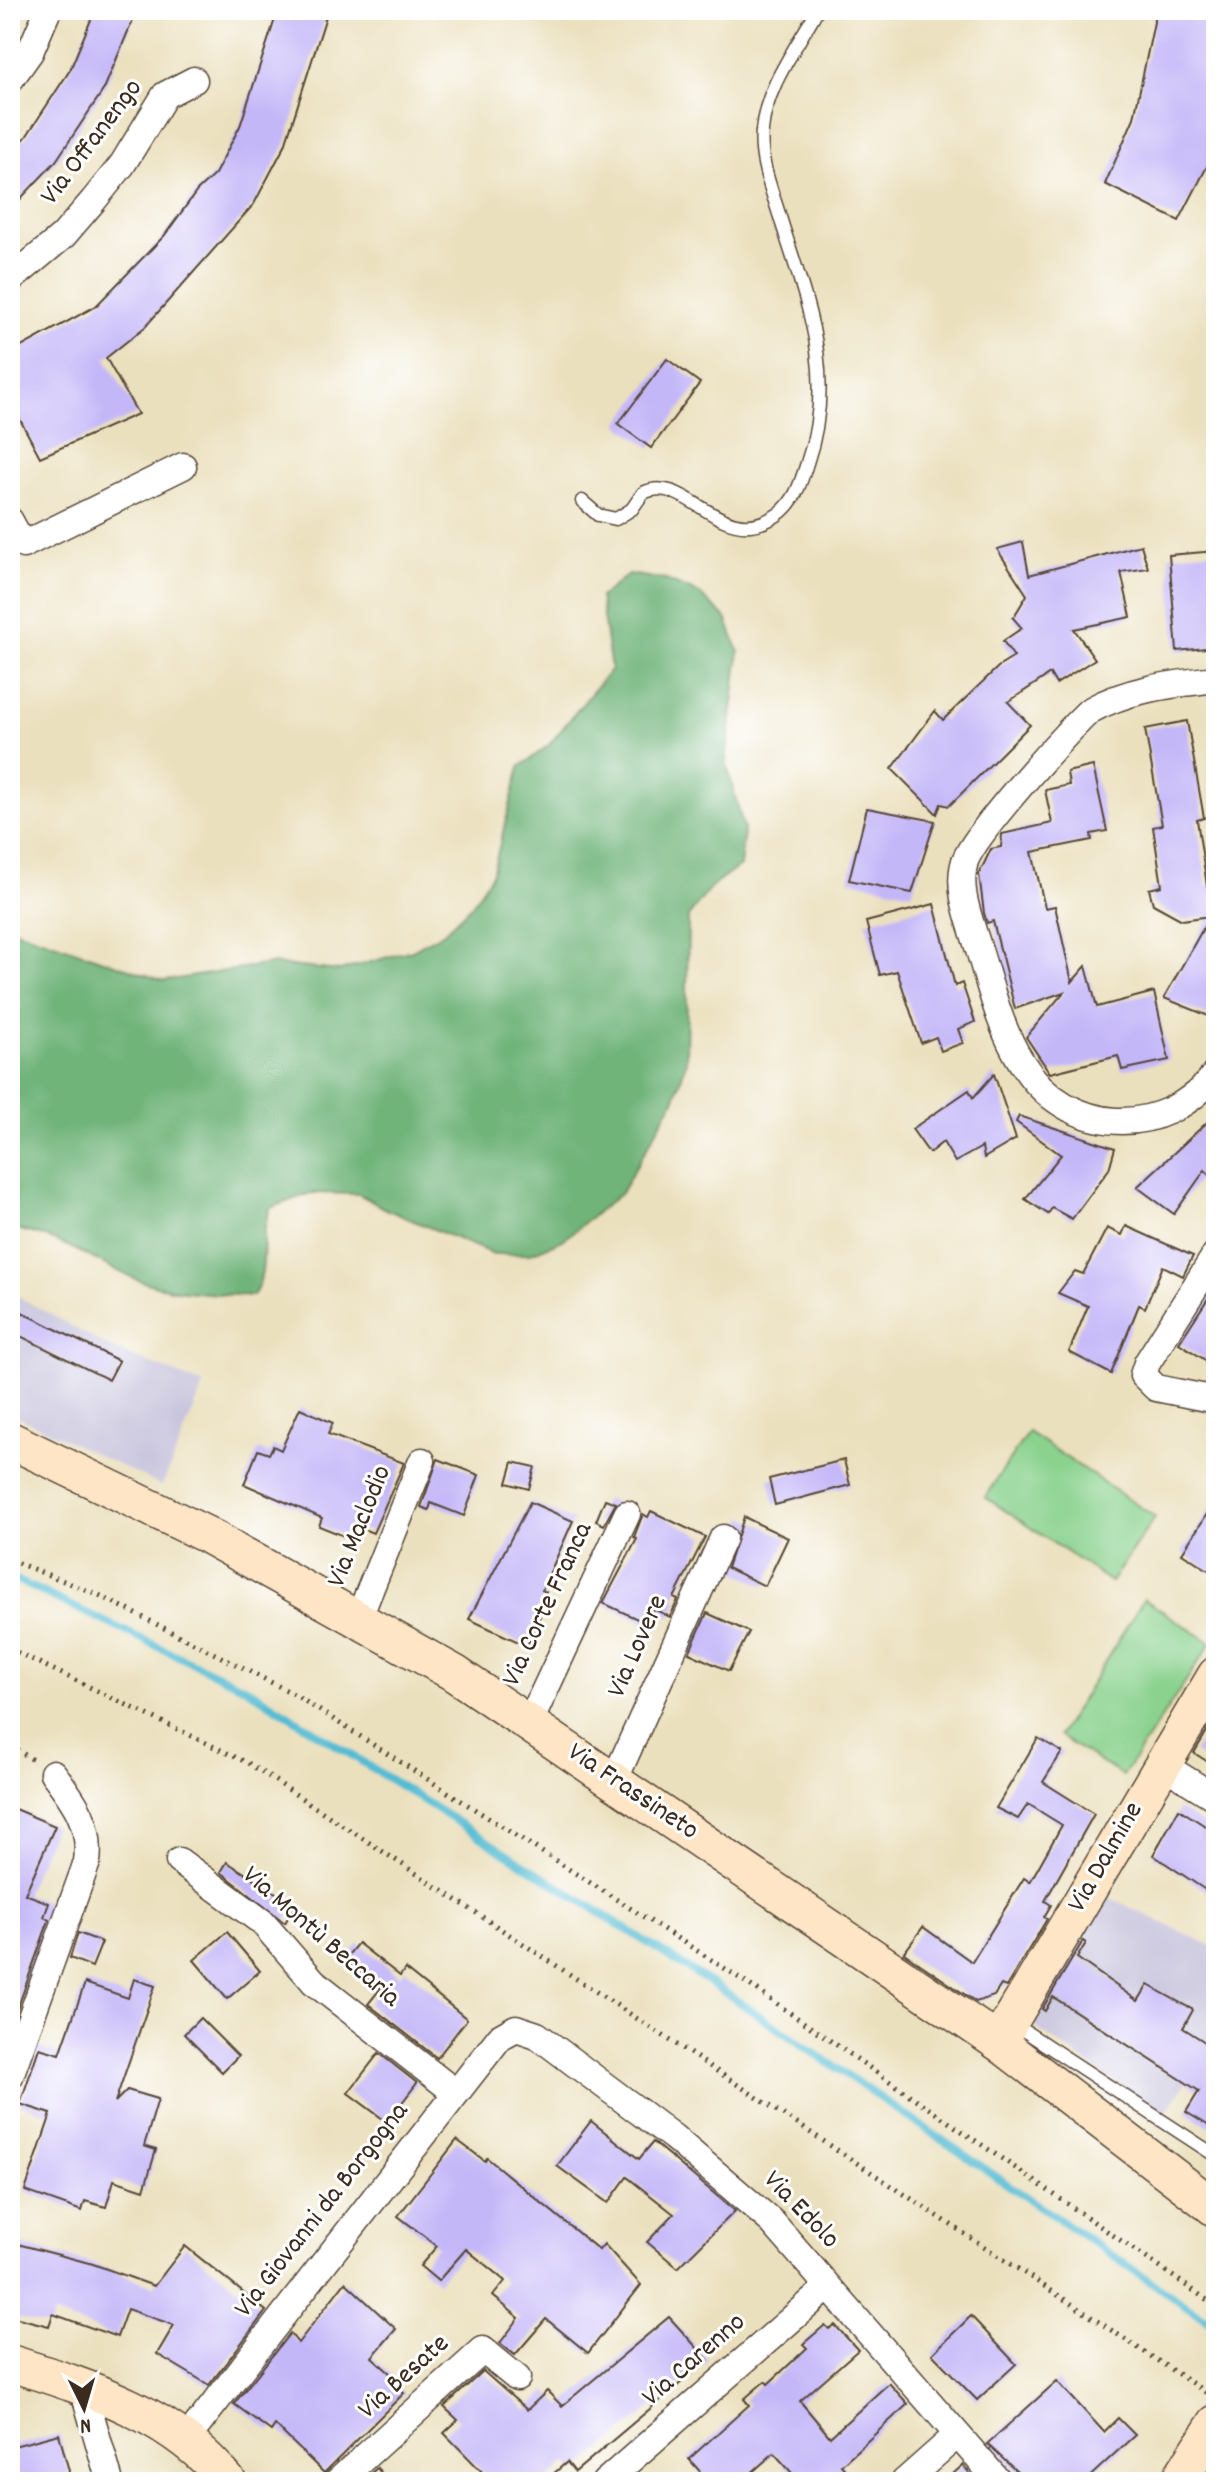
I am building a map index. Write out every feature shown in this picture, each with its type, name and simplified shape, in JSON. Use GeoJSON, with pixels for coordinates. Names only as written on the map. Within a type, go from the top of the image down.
{"type":"FeatureCollection","features":[{"type":"Feature","properties":{"kind":"street"},"geometry":{"type":"LineString","coordinates":[[10,80],[30,52],[48,10]]}},
{"type":"Feature","properties":{"kind":"street","name":"Via Offanengo"},"geometry":{"type":"LineString","coordinates":[[10,280],[63,236],[93,201],[122,165],[165,95],[194,80]]}},
{"type":"Feature","properties":{"kind":"street"},"geometry":{"type":"LineString","coordinates":[[10,521],[23,545],[183,466]]}},
{"type":"Feature","properties":{"kind":"street"},"geometry":{"type":"LineString","coordinates":[[1216,679],[1136,693],[1113,699],[1089,711],[976,842],[962,873],[964,901],[999,1013],[1022,1063],[1040,1086],[1087,1113],[1135,1123],[1179,1108],[1216,1073]]}},
{"type":"Feature","properties":{"kind":"street"},"geometry":{"type":"LineString","coordinates":[[1216,1254],[1147,1363],[1143,1375],[1156,1388],[1216,1400]]}},
{"type":"Feature","properties":{"kind":"street","name":"Via Frassineto"},"geometry":{"type":"LineString","coordinates":[[10,1440],[159,1510],[359,1617],[454,1673],[614,1781],[1004,2032],[1216,2209]]}},
{"type":"Feature","properties":{"kind":"street","name":"Via Maclodio"},"geometry":{"type":"LineString","coordinates":[[359,1617],[422,1461]]}},
{"type":"Feature","properties":{"kind":"street","name":"Via Corte Franca"},"geometry":{"type":"LineString","coordinates":[[529,1724],[627,1514]]}},
{"type":"Feature","properties":{"kind":"street","name":"Via Lovere"},"geometry":{"type":"LineString","coordinates":[[614,1781],[723,1538]]}},
{"type":"Feature","properties":{"kind":"street","name":"Via Dalmine"},"geometry":{"type":"LineString","coordinates":[[1004,2032],[1216,1675]]}},
{"type":"Feature","properties":{"kind":"street"},"geometry":{"type":"LineString","coordinates":[[1161,1764],[1216,1798]]}},
{"type":"Feature","properties":{"kind":"street"},"geometry":{"type":"LineString","coordinates":[[10,2076],[87,1862],[88,1839],[82,1815],[53,1773]]}},
{"type":"Feature","properties":{"kind":"street","name":"Via Montù Beccaria"},"geometry":{"type":"LineString","coordinates":[[179,1861],[262,1922],[314,1982],[456,2093]]}},
{"type":"Feature","properties":{"kind":"street","name":"Via Giovanni da Borgogna"},"geometry":{"type":"LineString","coordinates":[[186,2440],[500,2037],[516,2028]]}},
{"type":"Feature","properties":{"kind":"street","name":"Via Edolo"},"geometry":{"type":"LineString","coordinates":[[516,2028],[537,2035],[673,2137],[772,2222],[999,2482]]}},
{"type":"Feature","properties":{"kind":"street","name":"Via Carenno"},"geometry":{"type":"LineString","coordinates":[[605,2482],[827,2288]]}},
{"type":"Feature","properties":{"kind":"street","name":"Via Besate"},"geometry":{"type":"LineString","coordinates":[[337,2482],[483,2350],[517,2378]]}},
{"type":"Feature","properties":{"kind":"street"},"geometry":{"type":"LineString","coordinates":[[10,2363],[131,2407],[186,2440],[228,2482]]}},
{"type":"Feature","properties":{"kind":"street"},"geometry":{"type":"LineString","coordinates":[[83,2388],[110,2482]]}},
{"type":"Feature","properties":{"kind":"street"},"geometry":{"type":"LineString","coordinates":[[904,2482],[957,2435]]}},
{"type":"Feature","properties":{"kind":"street"},"geometry":{"type":"LineString","coordinates":[[1178,2482],[1208,2436]]}},
{"type":"Feature","properties":{"kind":"lane"},"geometry":{"type":"LineString","coordinates":[[582,501],[606,519],[616,519],[632,509],[643,493],[662,488],[682,496],[716,518],[746,524],[777,515],[790,502],[800,485],[821,416],[822,377],[802,289],[765,168],[762,133],[772,91],[817,10]]}},
{"type":"Feature","properties":{"kind":"lane","name":"Via Frassineto"},"geometry":{"type":"LineString","coordinates":[[1004,2032],[1216,2156]]}},
{"type":"Feature","properties":{"kind":"path"},"geometry":{"type":"LineString","coordinates":[[10,1560],[97,1594],[292,1693],[732,1973],[1216,2306]]}},
{"type":"Feature","properties":{"kind":"path"},"geometry":{"type":"LineString","coordinates":[[10,1649],[248,1763],[1216,2398]]}},
{"type":"Feature","properties":{"kind":"shaded area"},"geometry":{"type":"Polygon","coordinates":[[[10,1292],[109,1347],[204,1385],[162,1486],[10,1413],[10,1292]]]}},
{"type":"Feature","properties":{"kind":"shaded area"},"geometry":{"type":"Polygon","coordinates":[[[1106,1896],[1216,1948],[1216,2036],[1163,2117],[1035,2027],[1031,2016],[1075,1936],[1106,1896]]]}},
{"type":"Feature","properties":{"kind":"green space"},"geometry":{"type":"Polygon","coordinates":[[[629,574],[666,580],[700,594],[726,618],[739,652],[726,762],[744,830],[740,866],[711,887],[688,917],[686,1062],[675,1098],[621,1193],[563,1240],[529,1254],[493,1254],[388,1210],[359,1194],[310,1193],[270,1208],[264,1231],[261,1275],[253,1296],[164,1288],[120,1272],[59,1242],[10,1229],[10,928],[164,981],[270,964],[340,971],[412,950],[444,932],[471,906],[492,874],[520,767],[549,745],[611,669],[600,597],[629,574]]]}},
{"type":"Feature","properties":{"kind":"green space"},"geometry":{"type":"Polygon","coordinates":[[[1028,1432],[1155,1517],[1111,1582],[985,1497],[1028,1432]]]}},
{"type":"Feature","properties":{"kind":"green space"},"geometry":{"type":"Polygon","coordinates":[[[1144,1599],[1211,1643],[1123,1776],[1059,1736],[1144,1599]]]}},
{"type":"Feature","properties":{"kind":"building"},"geometry":{"type":"Polygon","coordinates":[[[95,10],[137,10],[104,89],[56,161],[10,210],[10,154],[26,137],[70,70],[95,10]]]}},
{"type":"Feature","properties":{"kind":"building"},"geometry":{"type":"Polygon","coordinates":[[[278,10],[328,10],[285,145],[254,204],[145,327],[106,358],[138,414],[40,457],[10,401],[10,353],[96,306],[164,236],[197,191],[215,174],[240,126],[278,10]]]}},
{"type":"Feature","properties":{"kind":"building"},"geometry":{"type":"Polygon","coordinates":[[[1154,10],[1216,10],[1216,149],[1179,221],[1105,184],[1134,118],[1154,10]]]}},
{"type":"Feature","properties":{"kind":"building"},"geometry":{"type":"Polygon","coordinates":[[[667,359],[700,383],[651,448],[618,424],[667,359]]]}},
{"type":"Feature","properties":{"kind":"building"},"geometry":{"type":"Polygon","coordinates":[[[1023,542],[1029,575],[1141,545],[1148,568],[1121,572],[1131,617],[1074,629],[1095,659],[1056,684],[1050,674],[1008,702],[1030,725],[949,806],[941,804],[937,814],[892,769],[935,711],[943,720],[998,667],[1014,657],[1003,641],[1022,628],[1013,618],[1027,595],[997,549],[1023,542]]]}},
{"type":"Feature","properties":{"kind":"building"},"geometry":{"type":"Polygon","coordinates":[[[1216,551],[1216,647],[1177,651],[1169,555],[1216,551]]]}},
{"type":"Feature","properties":{"kind":"building"},"geometry":{"type":"Polygon","coordinates":[[[1187,721],[1204,818],[1197,820],[1207,886],[1216,883],[1216,1019],[1164,998],[1210,916],[1182,920],[1153,904],[1149,889],[1162,886],[1153,827],[1162,825],[1145,729],[1187,721]]]}},
{"type":"Feature","properties":{"kind":"building"},"geometry":{"type":"Polygon","coordinates":[[[1093,766],[1107,831],[1091,834],[1092,840],[1032,852],[1045,908],[1055,906],[1072,982],[1086,966],[1097,1007],[1154,992],[1169,1060],[1122,1070],[1118,1056],[1050,1073],[1026,1037],[1064,992],[1015,1009],[993,921],[987,923],[984,913],[979,874],[991,849],[1001,847],[1002,834],[1052,823],[1045,790],[1069,785],[1067,772],[1093,766]]]}},
{"type":"Feature","properties":{"kind":"building"},"geometry":{"type":"Polygon","coordinates":[[[867,808],[935,821],[912,893],[849,880],[867,808]]]}},
{"type":"Feature","properties":{"kind":"building"},"geometry":{"type":"Polygon","coordinates":[[[934,904],[955,986],[962,983],[975,1022],[958,1029],[963,1043],[941,1051],[936,1037],[921,1043],[897,971],[880,975],[866,922],[934,904]]]}},
{"type":"Feature","properties":{"kind":"building"},"geometry":{"type":"Polygon","coordinates":[[[994,1074],[1016,1139],[984,1158],[982,1147],[955,1162],[943,1142],[929,1153],[912,1129],[969,1090],[973,1098],[994,1074]]]}},
{"type":"Feature","properties":{"kind":"building"},"geometry":{"type":"Polygon","coordinates":[[[1216,1114],[1216,1181],[1205,1170],[1174,1214],[1137,1187],[1216,1114]]]}},
{"type":"Feature","properties":{"kind":"building"},"geometry":{"type":"Polygon","coordinates":[[[1019,1116],[1115,1148],[1109,1169],[1072,1219],[1052,1208],[1048,1214],[1025,1199],[1061,1155],[1016,1122],[1019,1116]]]}},
{"type":"Feature","properties":{"kind":"building"},"geometry":{"type":"Polygon","coordinates":[[[1126,1226],[1193,1256],[1183,1276],[1163,1266],[1145,1308],[1139,1305],[1111,1374],[1069,1352],[1088,1306],[1058,1293],[1075,1271],[1083,1274],[1107,1228],[1122,1235],[1126,1226]]]}},
{"type":"Feature","properties":{"kind":"building"},"geometry":{"type":"Polygon","coordinates":[[[1216,1286],[1216,1367],[1179,1343],[1216,1286]]]}},
{"type":"Feature","properties":{"kind":"building"},"geometry":{"type":"Polygon","coordinates":[[[10,1306],[119,1361],[109,1380],[10,1331],[10,1306]]]}},
{"type":"Feature","properties":{"kind":"building"},"geometry":{"type":"Polygon","coordinates":[[[300,1408],[333,1423],[328,1434],[404,1463],[373,1533],[356,1526],[349,1538],[319,1526],[322,1518],[244,1484],[258,1450],[269,1454],[273,1446],[281,1450],[300,1408]]]}},
{"type":"Feature","properties":{"kind":"building"},"geometry":{"type":"Polygon","coordinates":[[[438,1459],[479,1475],[464,1516],[431,1503],[429,1510],[421,1507],[438,1459]]]}},
{"type":"Feature","properties":{"kind":"building"},"geometry":{"type":"Polygon","coordinates":[[[844,1460],[850,1485],[775,1505],[769,1479],[844,1460]]]}},
{"type":"Feature","properties":{"kind":"building"},"geometry":{"type":"Polygon","coordinates":[[[513,1462],[535,1467],[529,1489],[507,1483],[513,1462]]]}},
{"type":"Feature","properties":{"kind":"building"},"geometry":{"type":"Polygon","coordinates":[[[605,1499],[616,1503],[604,1525],[596,1521],[605,1499]]]}},
{"type":"Feature","properties":{"kind":"building"},"geometry":{"type":"Polygon","coordinates":[[[1216,1500],[1216,1575],[1182,1553],[1216,1500]]]}},
{"type":"Feature","properties":{"kind":"building"},"geometry":{"type":"Polygon","coordinates":[[[530,1502],[573,1521],[542,1590],[546,1592],[536,1614],[540,1616],[527,1646],[469,1619],[530,1502]]]}},
{"type":"Feature","properties":{"kind":"building"},"geometry":{"type":"Polygon","coordinates":[[[651,1511],[705,1537],[674,1598],[678,1600],[670,1617],[654,1609],[648,1624],[603,1603],[637,1539],[634,1537],[643,1514],[648,1517],[651,1511]]]}},
{"type":"Feature","properties":{"kind":"building"},"geometry":{"type":"Polygon","coordinates":[[[744,1517],[788,1538],[765,1586],[727,1568],[744,1517]]]}},
{"type":"Feature","properties":{"kind":"building"},"geometry":{"type":"Polygon","coordinates":[[[707,1613],[749,1632],[729,1671],[689,1653],[707,1613]]]}},
{"type":"Feature","properties":{"kind":"building"},"geometry":{"type":"Polygon","coordinates":[[[1216,1716],[1216,1767],[1194,1753],[1216,1716]]]}},
{"type":"Feature","properties":{"kind":"building"},"geometry":{"type":"Polygon","coordinates":[[[1038,1738],[1062,1752],[1043,1782],[1094,1814],[1045,1901],[1051,1905],[1044,1917],[1047,1919],[1006,1987],[1001,1985],[994,1996],[976,2002],[904,1953],[923,1927],[972,1962],[1024,1878],[1030,1882],[1062,1825],[1028,1804],[1018,1819],[996,1808],[1038,1738]]]}},
{"type":"Feature","properties":{"kind":"building"},"geometry":{"type":"Polygon","coordinates":[[[10,1807],[55,1826],[25,1894],[49,1903],[44,1917],[49,1920],[10,2029],[10,1807]]]}},
{"type":"Feature","properties":{"kind":"building"},"geometry":{"type":"Polygon","coordinates":[[[1179,1809],[1216,1833],[1216,1897],[1153,1855],[1179,1809]]]}},
{"type":"Feature","properties":{"kind":"building"},"geometry":{"type":"Polygon","coordinates":[[[227,1862],[295,1905],[285,1923],[221,1872],[227,1862]]]}},
{"type":"Feature","properties":{"kind":"building"},"geometry":{"type":"Polygon","coordinates":[[[227,1932],[260,1971],[227,1999],[194,1960],[227,1932]]]}},
{"type":"Feature","properties":{"kind":"building"},"geometry":{"type":"Polygon","coordinates":[[[78,1933],[102,1942],[92,1967],[70,1958],[78,1933]]]}},
{"type":"Feature","properties":{"kind":"building"},"geometry":{"type":"Polygon","coordinates":[[[1083,1941],[1086,1943],[1077,1958],[1138,2001],[1148,1985],[1193,2010],[1183,2028],[1216,2049],[1216,2130],[1186,2112],[1199,2091],[1053,1997],[1045,2011],[1042,2009],[1083,1941]]]}},
{"type":"Feature","properties":{"kind":"building"},"geometry":{"type":"Polygon","coordinates":[[[358,1943],[400,1976],[405,1969],[467,2019],[437,2058],[368,2004],[381,1988],[344,1960],[358,1943]]]}},
{"type":"Feature","properties":{"kind":"building"},"geometry":{"type":"Polygon","coordinates":[[[134,1979],[155,1986],[115,2102],[127,2090],[158,2099],[144,2146],[156,2150],[144,2190],[114,2180],[106,2207],[85,2201],[82,2211],[25,2191],[51,2114],[20,2104],[39,2048],[60,2054],[85,1983],[128,1998],[134,1979]]]}},
{"type":"Feature","properties":{"kind":"building"},"geometry":{"type":"Polygon","coordinates":[[[200,2018],[238,2056],[222,2072],[184,2034],[200,2018]]]}},
{"type":"Feature","properties":{"kind":"building"},"geometry":{"type":"Polygon","coordinates":[[[379,2053],[417,2083],[387,2122],[348,2093],[379,2053]]]}},
{"type":"Feature","properties":{"kind":"building"},"geometry":{"type":"Polygon","coordinates":[[[591,2121],[639,2159],[653,2142],[735,2211],[678,2268],[647,2242],[674,2214],[627,2177],[608,2203],[557,2166],[591,2121]]]}},
{"type":"Feature","properties":{"kind":"building"},"geometry":{"type":"Polygon","coordinates":[[[457,2140],[485,2161],[487,2158],[599,2250],[604,2244],[641,2285],[588,2353],[546,2319],[515,2355],[500,2343],[519,2318],[493,2296],[505,2281],[466,2249],[438,2281],[420,2266],[437,2246],[398,2216],[457,2140]]]}},
{"type":"Feature","properties":{"kind":"building"},"geometry":{"type":"Polygon","coordinates":[[[10,2242],[93,2264],[154,2286],[185,2246],[266,2311],[209,2385],[157,2354],[174,2325],[127,2309],[117,2337],[53,2314],[49,2326],[10,2316],[10,2242]]]}},
{"type":"Feature","properties":{"kind":"building"},"geometry":{"type":"Polygon","coordinates":[[[345,2282],[396,2329],[372,2357],[393,2376],[390,2380],[404,2393],[324,2473],[275,2425],[271,2431],[234,2404],[290,2333],[298,2343],[345,2282]]]}},
{"type":"Feature","properties":{"kind":"building"},"geometry":{"type":"Polygon","coordinates":[[[971,2316],[1016,2364],[977,2400],[932,2354],[971,2316]]]}},
{"type":"Feature","properties":{"kind":"building"},"geometry":{"type":"Polygon","coordinates":[[[669,2317],[708,2360],[575,2472],[567,2462],[544,2482],[492,2482],[444,2433],[458,2420],[444,2407],[483,2371],[527,2410],[547,2391],[562,2406],[669,2317]]]}},
{"type":"Feature","properties":{"kind":"building"},"geometry":{"type":"Polygon","coordinates":[[[825,2325],[829,2329],[835,2325],[858,2350],[800,2401],[830,2437],[889,2383],[908,2404],[841,2465],[856,2482],[800,2482],[774,2453],[741,2482],[709,2482],[689,2459],[749,2405],[744,2399],[765,2381],[768,2384],[807,2348],[803,2344],[825,2325]]]}},
{"type":"Feature","properties":{"kind":"building"},"geometry":{"type":"Polygon","coordinates":[[[1057,2381],[1104,2432],[1118,2418],[1135,2435],[1084,2482],[1028,2482],[987,2444],[1057,2381]]]}},
{"type":"Feature","properties":{"kind":"building"},"geometry":{"type":"Polygon","coordinates":[[[59,2434],[69,2471],[65,2482],[10,2482],[10,2447],[59,2434]]]}},
{"type":"Feature","properties":{"kind":"building"},"geometry":{"type":"Polygon","coordinates":[[[963,2465],[977,2482],[944,2482],[963,2465]]]}},
{"type":"Feature","properties":{"kind":"building"},"geometry":{"type":"Polygon","coordinates":[[[377,2468],[389,2482],[361,2482],[377,2468]]]}},
{"type":"Feature","properties":{"kind":"waterway"},"geometry":{"type":"LineString","coordinates":[[10,1577],[246,1688],[717,1987],[1216,2326]]}}]}
